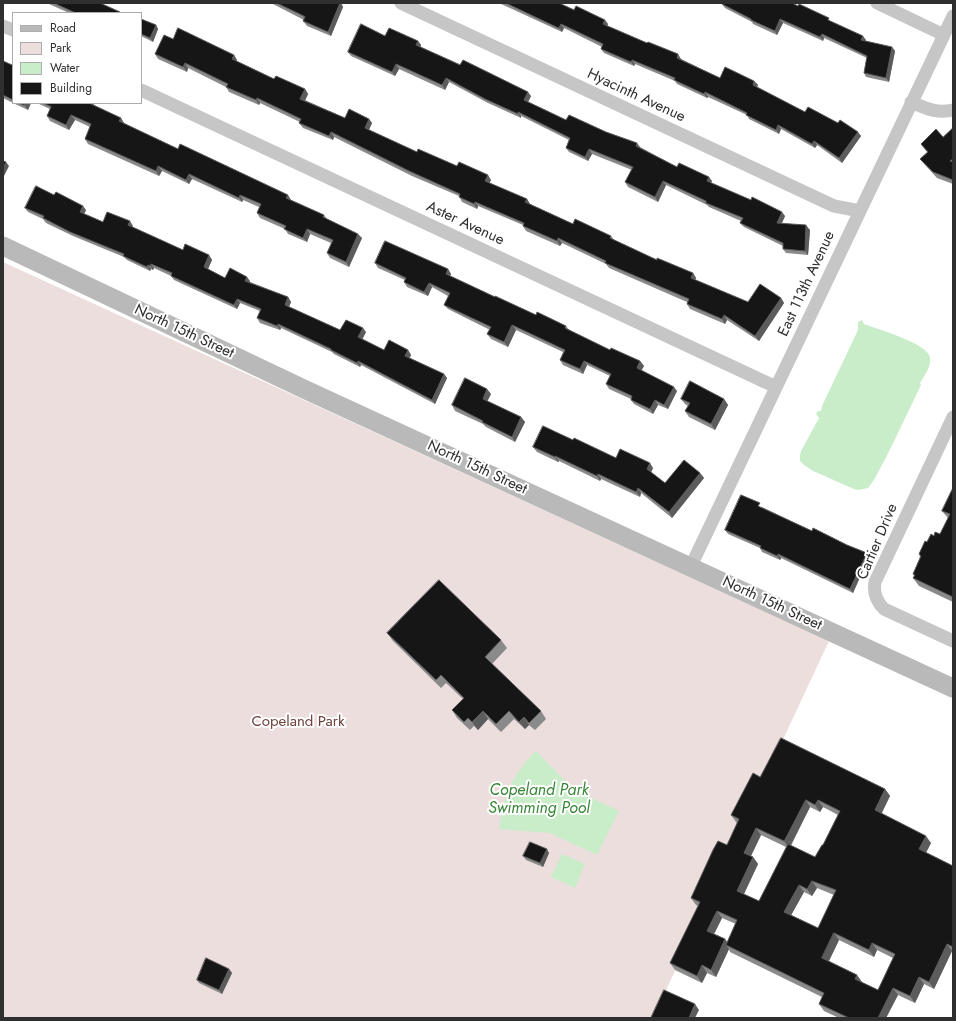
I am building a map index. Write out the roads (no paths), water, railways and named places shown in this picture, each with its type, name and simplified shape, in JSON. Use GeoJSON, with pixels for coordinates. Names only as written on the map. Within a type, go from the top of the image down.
{"type":"FeatureCollection","features":[{"type":"Feature","properties":{"kind":"street","name":"Hyacinth Avenue"},"geometry":{"type":"LineString","coordinates":[[401,3],[834,206],[860,211]]}},
{"type":"Feature","properties":{"kind":"street"},"geometry":{"type":"LineString","coordinates":[[877,3],[944,34]]}},
{"type":"Feature","properties":{"kind":"street","name":"East 113th Avenue"},"geometry":{"type":"LineString","coordinates":[[691,566],[953,16]]}},
{"type":"Feature","properties":{"kind":"street","name":"Aster Avenue"},"geometry":{"type":"LineString","coordinates":[[142,90],[776,387]]}},
{"type":"Feature","properties":{"kind":"street"},"geometry":{"type":"LineString","coordinates":[[911,102],[934,111],[941,112],[953,110]]}},
{"type":"Feature","properties":{"kind":"street","name":"North 15th Street"},"geometry":{"type":"LineString","coordinates":[[3,246],[294,384],[953,688]]}},
{"type":"Feature","properties":{"kind":"street","name":"Cartier Drive"},"geometry":{"type":"LineString","coordinates":[[953,417],[875,582],[874,587],[876,599],[884,609],[953,641]]}},
{"type":"Feature","properties":{"kind":"water"},"geometry":{"type":"Polygon","coordinates":[[[862,320],[864,324],[901,337],[920,347],[927,352],[930,357],[930,364],[874,480],[868,488],[859,490],[813,471],[800,461],[800,456],[801,451],[819,418],[816,414],[818,411],[821,411],[858,330],[858,322],[862,320]]]}},
{"type":"Feature","properties":{"kind":"water","name":"Copeland Park Swimming Pool"},"geometry":{"type":"Polygon","coordinates":[[[536,751],[573,789],[619,811],[597,855],[550,833],[499,829],[503,807],[510,787],[521,768],[536,751]]]}},
{"type":"Feature","properties":{"kind":"water"},"geometry":{"type":"Polygon","coordinates":[[[562,854],[585,864],[575,888],[551,877],[562,854]]]}},
{"type":"Feature","properties":{"kind":"park label","name":"Copeland Park"},"geometry":{"type":"Point","coordinates":[298,722]}}]}
